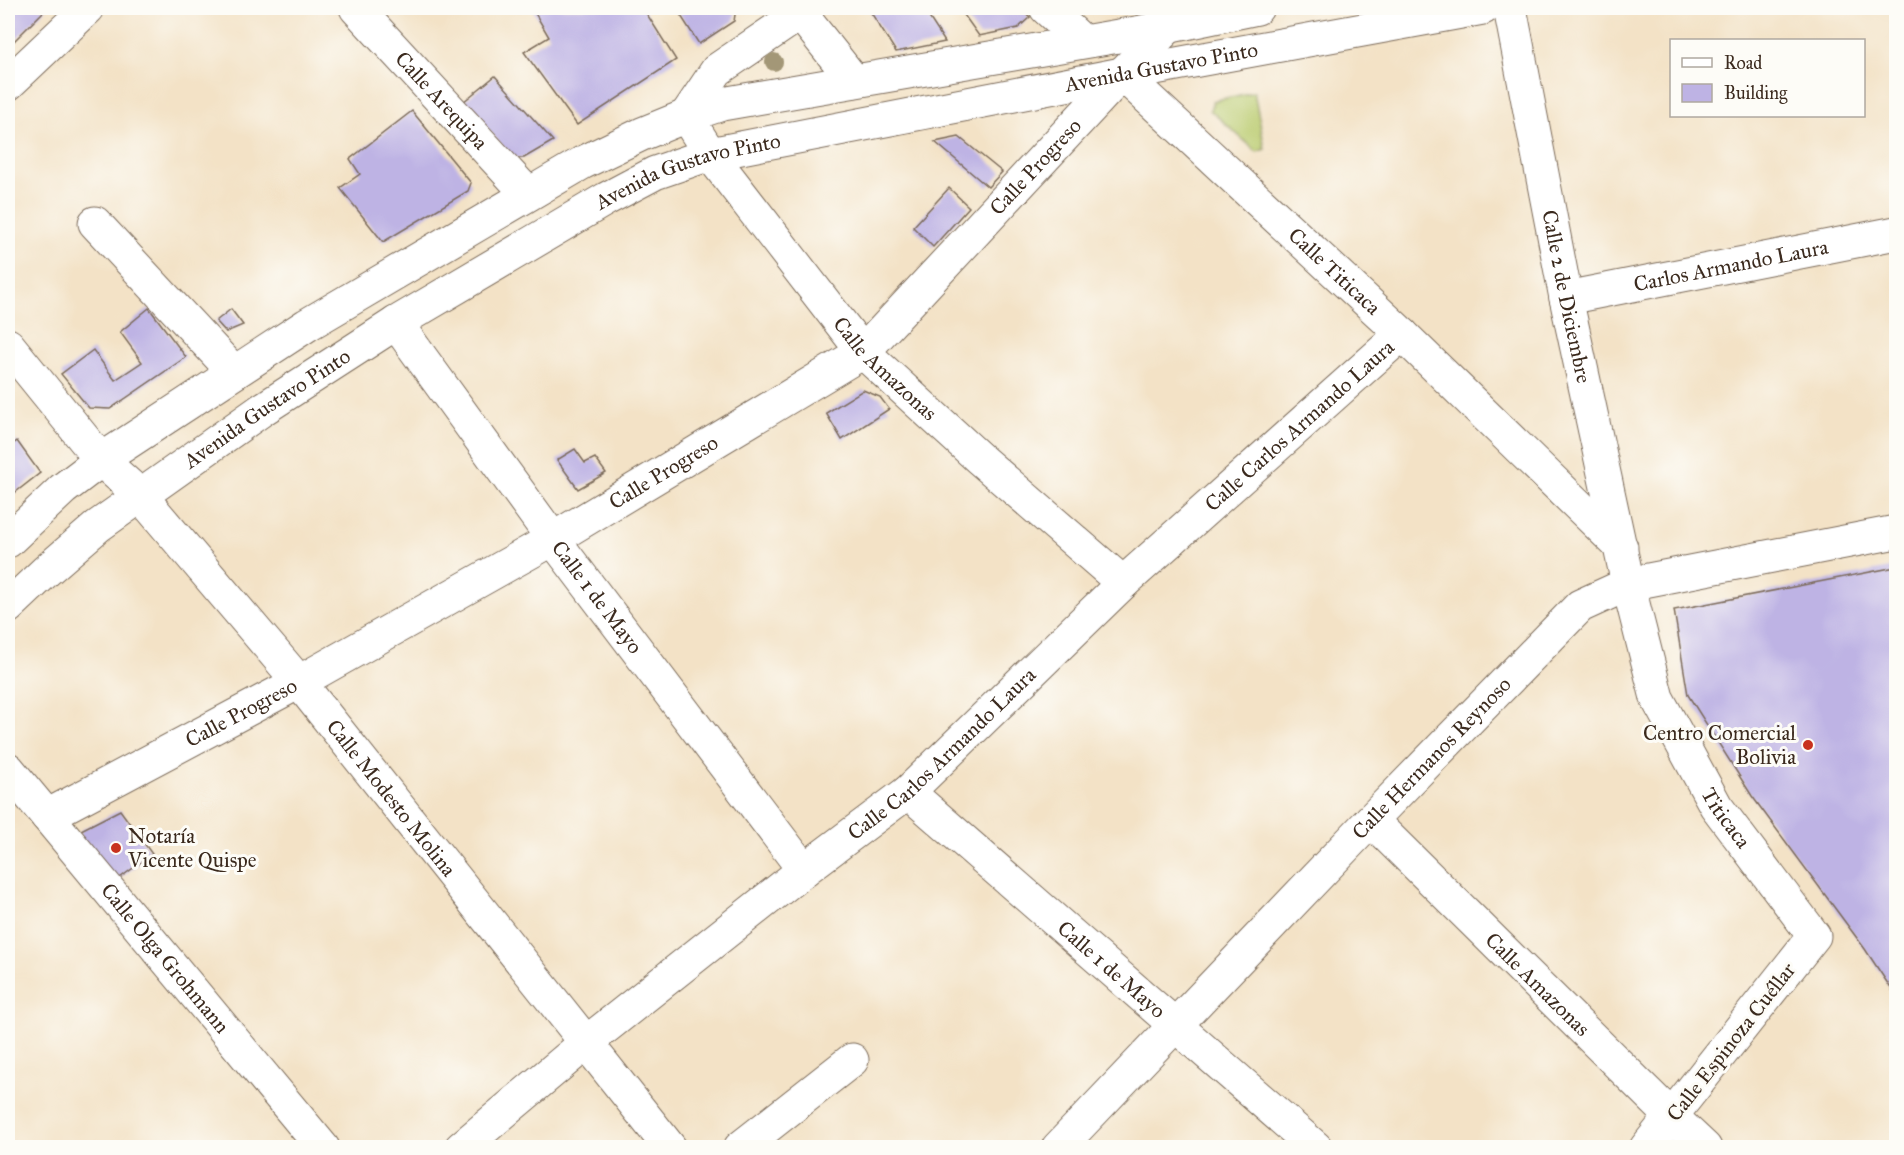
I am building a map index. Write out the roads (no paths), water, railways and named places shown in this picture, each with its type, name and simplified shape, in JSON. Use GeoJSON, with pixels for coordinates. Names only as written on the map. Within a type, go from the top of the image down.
{"type":"FeatureCollection","features":[{"type":"Feature","properties":{"kind":"street"},"geometry":{"type":"LineString","coordinates":[[8,84],[88,8]]}},
{"type":"Feature","properties":{"kind":"street","name":"Calle Arequipa"},"geometry":{"type":"LineString","coordinates":[[356,8],[528,194]]}},
{"type":"Feature","properties":{"kind":"street"},"geometry":{"type":"LineString","coordinates":[[1046,8],[1082,41]]}},
{"type":"Feature","properties":{"kind":"street","name":"Avenida Gustavo Pinto"},"geometry":{"type":"LineString","coordinates":[[8,541],[63,489],[101,460],[307,325],[582,163],[642,134],[722,104],[1142,32],[1180,16],[1257,8]]}},
{"type":"Feature","properties":{"kind":"street","name":"Avenida Gustavo Pinto"},"geometry":{"type":"LineString","coordinates":[[8,607],[90,533],[263,409],[396,323],[554,229],[655,173],[710,154],[1122,74],[1483,8]]}},
{"type":"Feature","properties":{"kind":"street","name":"Calle 2 de Diciembre"},"geometry":{"type":"LineString","coordinates":[[1510,8],[1566,298],[1628,584]]}},
{"type":"Feature","properties":{"kind":"street"},"geometry":{"type":"LineString","coordinates":[[686,116],[717,70],[802,9],[854,81]]}},
{"type":"Feature","properties":{"kind":"street","name":"Calle Progreso"},"geometry":{"type":"LineString","coordinates":[[47,816],[298,682],[553,539],[863,352],[1122,74],[1180,16]]}},
{"type":"Feature","properties":{"kind":"street","name":"Calle Titicaca"},"geometry":{"type":"LineString","coordinates":[[1122,74],[1402,334],[1621,547]]}},
{"type":"Feature","properties":{"kind":"street","name":"Calle Amazonas"},"geometry":{"type":"LineString","coordinates":[[686,116],[710,154],[863,352],[980,459],[1123,583]]}},
{"type":"Feature","properties":{"kind":"street"},"geometry":{"type":"LineString","coordinates":[[95,223],[234,372]]}},
{"type":"Feature","properties":{"kind":"street","name":"Carlos Armando Laura"},"geometry":{"type":"LineString","coordinates":[[1566,298],[1896,233]]}},
{"type":"Feature","properties":{"kind":"street","name":"Calle 1 de Mayo"},"geometry":{"type":"LineString","coordinates":[[396,323],[553,539],[804,870]]}},
{"type":"Feature","properties":{"kind":"street","name":"Calle Carlos Armando Laura"},"geometry":{"type":"LineString","coordinates":[[460,1148],[587,1042],[804,870],[908,792],[1123,583],[1402,334]]}},
{"type":"Feature","properties":{"kind":"street","name":"Calle Modesto Molina"},"geometry":{"type":"LineString","coordinates":[[8,345],[101,460],[140,495],[298,682],[670,1148]]}},
{"type":"Feature","properties":{"kind":"street","name":"Calle Hermanos Reynoso"},"geometry":{"type":"LineString","coordinates":[[1058,1148],[1371,820],[1580,606],[1628,584],[1896,532]]}},
{"type":"Feature","properties":{"kind":"street","name":"Titicaca"},"geometry":{"type":"LineString","coordinates":[[1628,584],[1657,698],[1716,806],[1814,936]]}},
{"type":"Feature","properties":{"kind":"street","name":"Calle Olga Grohmann"},"geometry":{"type":"LineString","coordinates":[[8,768],[323,1148]]}},
{"type":"Feature","properties":{"kind":"street","name":"Calle 1 de Mayo"},"geometry":{"type":"LineString","coordinates":[[908,792],[1316,1148]]}},
{"type":"Feature","properties":{"kind":"street","name":"Calle Amazonas"},"geometry":{"type":"LineString","coordinates":[[1371,820],[1705,1148]]}},
{"type":"Feature","properties":{"kind":"street","name":"Calle Espinoza Cuéllar"},"geometry":{"type":"LineString","coordinates":[[1646,1148],[1814,936]]}},
{"type":"Feature","properties":{"kind":"street"},"geometry":{"type":"LineString","coordinates":[[740,1148],[852,1060]]}},
{"type":"Feature","properties":{"kind":"place","name":"Centro Comercial Bolivia"},"geometry":{"type":"Point","coordinates":[1808,745]}},
{"type":"Feature","properties":{"kind":"place","name":"Notaría Vicente Quispe"},"geometry":{"type":"Point","coordinates":[116,848]}}]}
